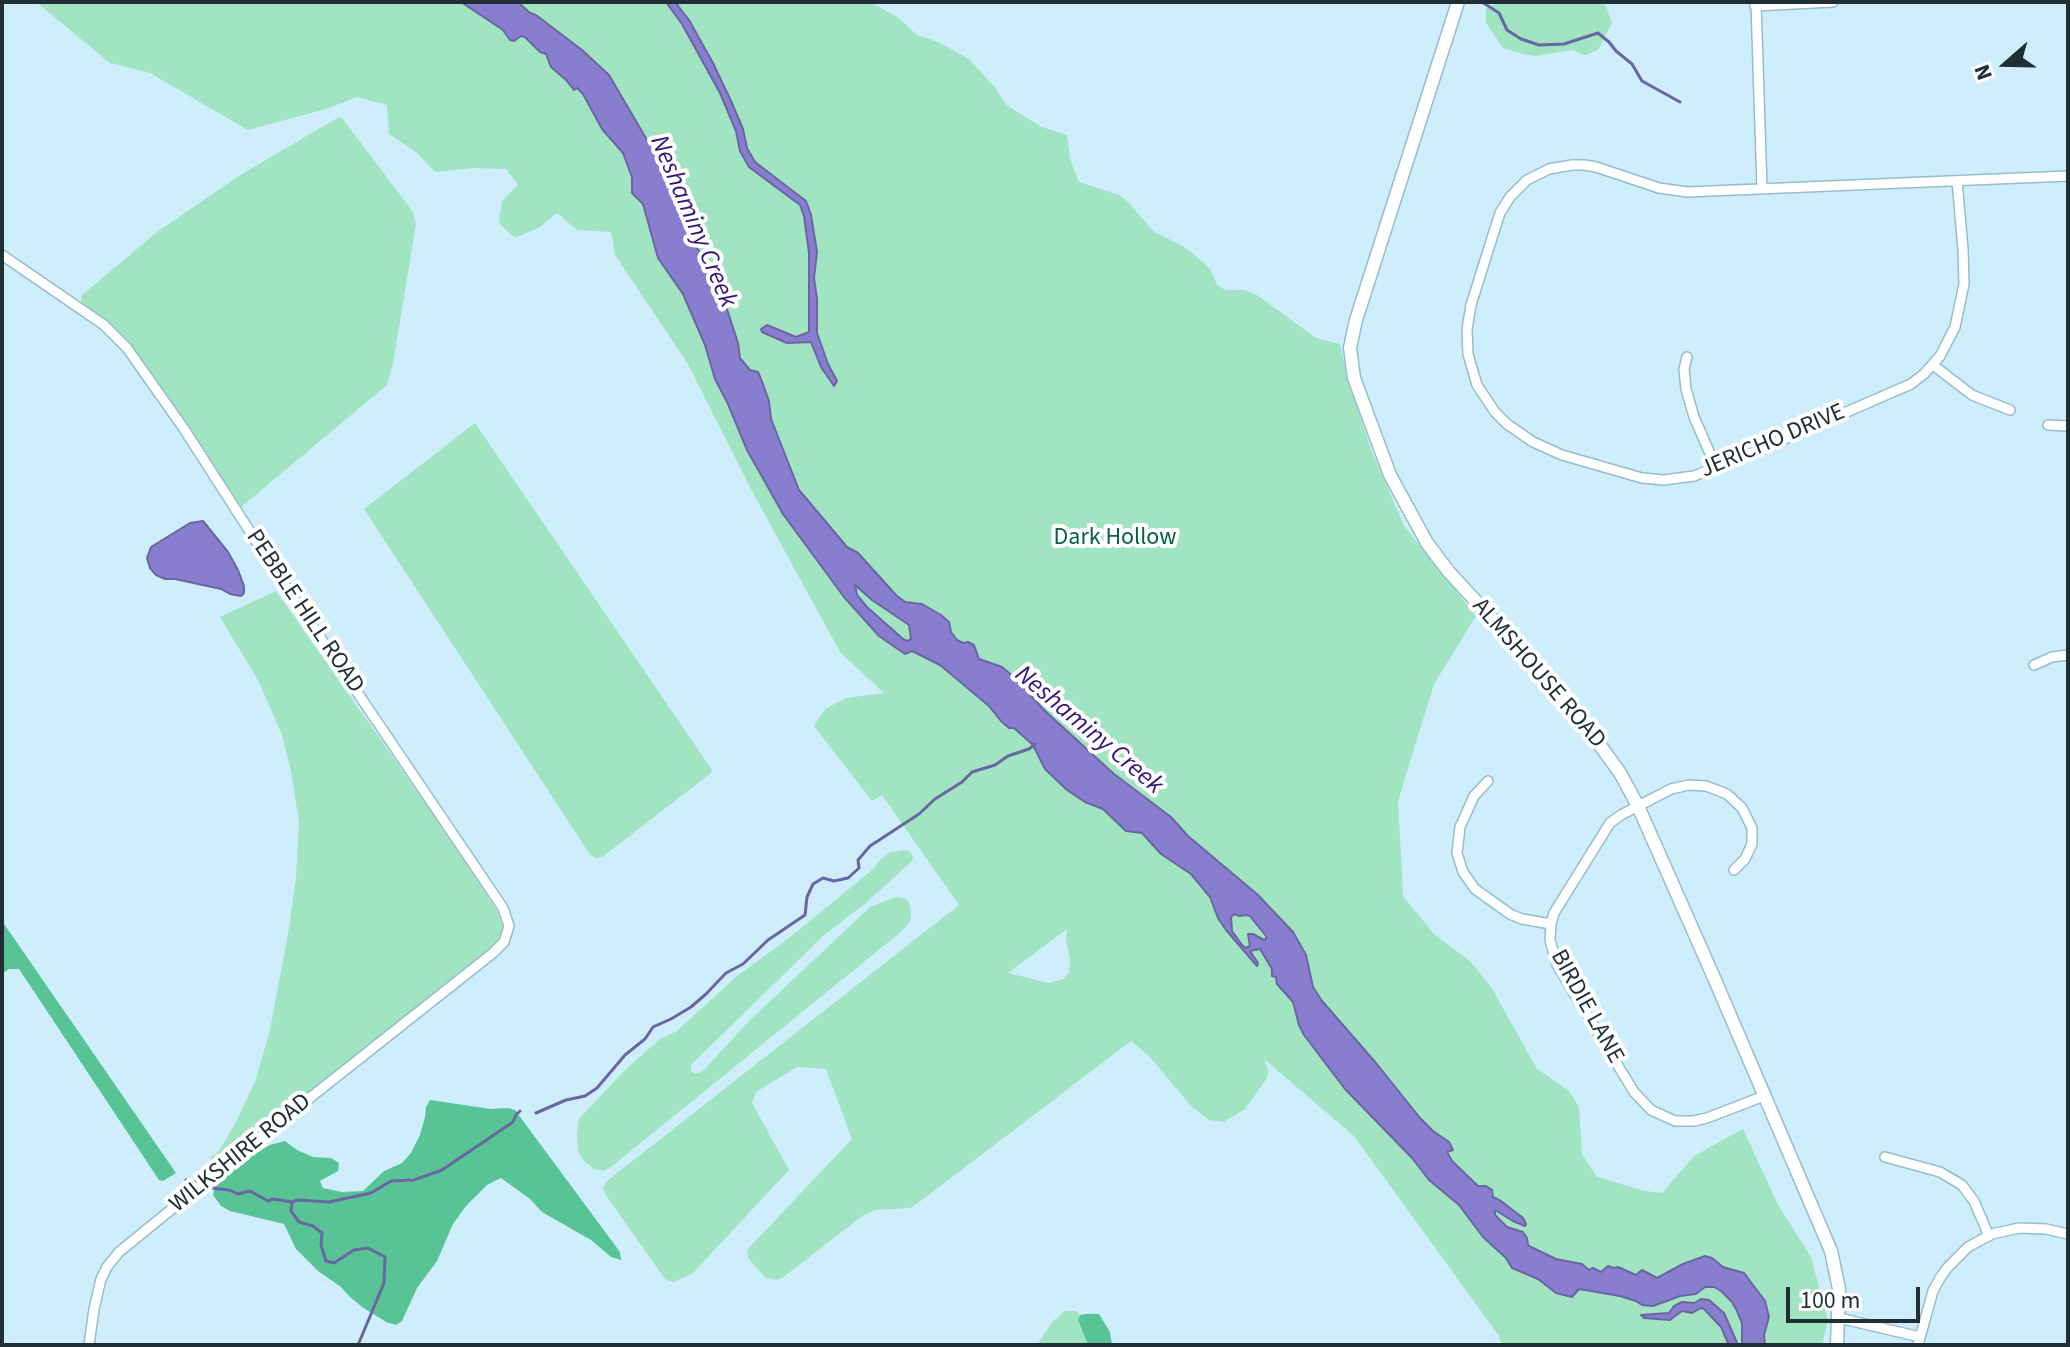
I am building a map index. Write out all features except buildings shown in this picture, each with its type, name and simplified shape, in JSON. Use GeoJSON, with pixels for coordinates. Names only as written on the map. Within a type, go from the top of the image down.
{"type":"FeatureCollection","features":[{"type":"Feature","properties":{"kind":"main road","name":"ALMSHOUSE ROAD"},"geometry":{"type":"LineString","coordinates":[[1458,2],[1356,320],[1350,348],[1354,378],[1390,475],[1427,543],[1589,730],[1620,773],[1638,806],[1831,1251],[1837,1278],[1837,1345]]}},
{"type":"Feature","properties":{"kind":"street"},"geometry":{"type":"LineString","coordinates":[[1762,189],[1756,4],[1833,2]]}},
{"type":"Feature","properties":{"kind":"street","name":"JERICHO DRIVE"},"geometry":{"type":"LineString","coordinates":[[1957,181],[1963,294],[1949,342],[1933,365],[1911,384],[1716,467],[1694,476],[1664,480],[1642,478],[1562,455],[1533,442],[1501,418],[1477,385],[1468,354],[1467,321],[1500,213],[1527,180],[1560,166],[1596,167],[1659,188],[1708,192],[2068,176]]}},
{"type":"Feature","properties":{"kind":"street","name":"PEBBLE HILL ROAD"},"geometry":{"type":"LineString","coordinates":[[2,255],[104,325],[127,348],[503,908],[509,926],[504,942],[442,994]]}},
{"type":"Feature","properties":{"kind":"street"},"geometry":{"type":"LineString","coordinates":[[1687,357],[1684,369],[1686,389],[1694,417],[1716,467]]}},
{"type":"Feature","properties":{"kind":"street"},"geometry":{"type":"LineString","coordinates":[[1933,365],[1972,395],[2010,410]]}},
{"type":"Feature","properties":{"kind":"street"},"geometry":{"type":"LineString","coordinates":[[2048,425],[2068,426]]}},
{"type":"Feature","properties":{"kind":"street"},"geometry":{"type":"LineString","coordinates":[[2034,665],[2052,657],[2068,655]]}},
{"type":"Feature","properties":{"kind":"street"},"geometry":{"type":"LineString","coordinates":[[1488,781],[1474,796],[1460,827],[1457,853],[1463,872],[1475,889],[1510,914],[1551,924]]}},
{"type":"Feature","properties":{"kind":"street","name":"BIRDIE LANE"},"geometry":{"type":"LineString","coordinates":[[1734,870],[1749,853],[1753,836],[1750,820],[1744,811],[1727,794],[1706,786],[1689,785],[1671,789],[1608,825],[1556,909],[1551,924],[1551,948],[1557,965],[1634,1092],[1651,1110],[1675,1121],[1694,1121],[1764,1096]]}},
{"type":"Feature","properties":{"kind":"street","name":"WILKSHIRE ROAD"},"geometry":{"type":"LineString","coordinates":[[89,1345],[101,1279],[119,1252],[442,994]]}},
{"type":"Feature","properties":{"kind":"street"},"geometry":{"type":"LineString","coordinates":[[1885,1157],[1940,1172],[1962,1185],[1974,1201],[1989,1236]]}},
{"type":"Feature","properties":{"kind":"street"},"geometry":{"type":"LineString","coordinates":[[1839,1318],[1919,1341],[1933,1291],[1948,1267],[1968,1247],[2005,1230],[2032,1227],[2068,1234]]}},
{"type":"Feature","properties":{"kind":"green space","name":"Dark Hollow"},"geometry":{"type":"Polygon","coordinates":[[[36,2],[870,2],[899,18],[917,35],[938,42],[969,59],[994,86],[1006,105],[1042,127],[1067,135],[1070,159],[1079,182],[1119,195],[1153,231],[1183,246],[1204,263],[1211,270],[1217,285],[1225,290],[1244,290],[1257,295],[1316,338],[1340,344],[1349,383],[1372,452],[1404,526],[1476,616],[1434,684],[1398,801],[1403,896],[1434,934],[1470,961],[1491,987],[1537,1069],[1569,1091],[1579,1107],[1582,1154],[1597,1177],[1662,1193],[1694,1156],[1743,1129],[1778,1205],[1811,1257],[1828,1321],[1822,1345],[1502,1345],[1499,1336],[1354,1136],[1264,1059],[1267,1078],[1245,1109],[1224,1122],[1209,1120],[1191,1106],[1150,1057],[1131,1041],[918,1203],[910,1208],[876,1210],[865,1214],[782,1278],[775,1280],[765,1277],[748,1257],[747,1250],[852,1139],[826,1069],[797,1067],[756,1092],[752,1103],[789,1170],[692,1274],[674,1282],[665,1279],[605,1194],[603,1188],[607,1181],[959,905],[882,795],[872,801],[814,726],[825,709],[846,698],[884,693],[840,652],[752,491],[688,364],[615,255],[611,232],[577,230],[557,213],[540,227],[515,238],[499,223],[502,201],[518,185],[506,169],[435,172],[416,152],[389,134],[387,105],[357,97],[326,109],[248,130],[150,73],[110,63],[36,2]],[[1067,929],[1008,973],[1049,983],[1063,979],[1069,973],[1067,929]]]}},
{"type":"Feature","properties":{"kind":"green space"},"geometry":{"type":"Polygon","coordinates":[[[1498,2],[1602,2],[1612,23],[1598,50],[1585,55],[1572,50],[1535,56],[1503,48],[1486,23],[1486,9],[1498,2]]]}},
{"type":"Feature","properties":{"kind":"green space"},"geometry":{"type":"Polygon","coordinates":[[[339,117],[413,212],[416,224],[393,363],[387,385],[240,508],[130,346],[112,327],[82,305],[81,296],[157,232],[242,174],[339,117]]]}},
{"type":"Feature","properties":{"kind":"green space"},"geometry":{"type":"Polygon","coordinates":[[[475,423],[712,770],[602,857],[595,858],[589,853],[364,509],[475,423]]]}},
{"type":"Feature","properties":{"kind":"green space"},"geometry":{"type":"Polygon","coordinates":[[[276,591],[496,909],[502,925],[502,938],[221,1163],[215,1163],[210,1158],[219,1151],[236,1122],[256,1079],[270,1030],[296,879],[299,822],[282,735],[258,680],[220,617],[276,591]]]}},
{"type":"Feature","properties":{"kind":"green space"},"geometry":{"type":"Polygon","coordinates":[[[907,850],[913,858],[911,862],[823,936],[691,1065],[691,1071],[695,1074],[703,1071],[748,1022],[870,907],[896,897],[908,901],[911,920],[902,931],[611,1167],[604,1171],[594,1169],[584,1161],[578,1151],[579,1119],[625,1070],[660,1039],[677,1031],[737,976],[788,939],[872,870],[882,858],[891,852],[907,850]]]}},
{"type":"Feature","properties":{"kind":"green space"},"geometry":{"type":"Polygon","coordinates":[[[2,921],[176,1173],[163,1181],[159,1180],[19,969],[9,969],[2,974],[2,921]]]}},
{"type":"Feature","properties":{"kind":"green space"},"geometry":{"type":"Polygon","coordinates":[[[430,1100],[515,1110],[620,1252],[621,1260],[611,1257],[591,1240],[542,1212],[501,1178],[487,1185],[453,1224],[437,1261],[417,1288],[402,1321],[396,1325],[362,1307],[318,1271],[296,1249],[284,1224],[230,1211],[221,1206],[213,1195],[216,1183],[242,1161],[270,1145],[285,1141],[313,1157],[331,1158],[339,1163],[338,1171],[320,1181],[323,1188],[342,1192],[363,1191],[384,1171],[402,1163],[411,1153],[430,1100]]]}},
{"type":"Feature","properties":{"kind":"green space"},"geometry":{"type":"Polygon","coordinates":[[[1065,1311],[1076,1311],[1080,1315],[1078,1321],[1088,1345],[1037,1345],[1053,1321],[1065,1311]]]}},
{"type":"Feature","properties":{"kind":"green space"},"geometry":{"type":"Polygon","coordinates":[[[1099,1314],[1110,1332],[1112,1345],[1088,1345],[1078,1320],[1080,1315],[1099,1314]]]}},
{"type":"Feature","properties":{"kind":"shaded area"},"geometry":{"type":"Polygon","coordinates":[[[461,2],[518,2],[582,50],[609,75],[647,140],[666,144],[670,149],[666,155],[674,198],[691,239],[724,300],[740,358],[750,370],[758,372],[769,401],[771,419],[799,490],[847,547],[858,553],[905,602],[922,604],[941,615],[949,622],[957,640],[974,645],[979,659],[1002,667],[1014,677],[1044,710],[1114,774],[1171,817],[1188,836],[1258,895],[1293,932],[1306,955],[1313,987],[1322,1001],[1420,1118],[1449,1142],[1453,1150],[1447,1152],[1452,1161],[1478,1186],[1492,1190],[1493,1197],[1523,1218],[1526,1224],[1513,1221],[1495,1210],[1495,1215],[1507,1227],[1523,1232],[1528,1245],[1556,1259],[1582,1264],[1589,1270],[1593,1268],[1601,1272],[1608,1266],[1618,1267],[1636,1275],[1642,1270],[1657,1278],[1705,1256],[1712,1258],[1723,1267],[1744,1273],[1765,1301],[1769,1317],[1764,1335],[1765,1345],[1742,1345],[1742,1323],[1737,1311],[1732,1302],[1714,1287],[1705,1287],[1696,1294],[1653,1306],[1642,1305],[1620,1296],[1579,1289],[1572,1297],[1556,1293],[1538,1279],[1512,1268],[1459,1205],[1429,1180],[1412,1158],[1345,1089],[1304,1035],[1293,1002],[1277,984],[1276,977],[1272,976],[1272,969],[1260,949],[1250,951],[1257,966],[1226,930],[1210,897],[1191,874],[1161,854],[1142,833],[1126,831],[1103,809],[1067,790],[1045,769],[1033,745],[1014,728],[1009,728],[989,706],[940,665],[912,651],[905,654],[879,636],[844,597],[783,514],[747,450],[715,379],[705,345],[683,294],[658,258],[643,204],[632,193],[632,177],[623,153],[602,129],[583,94],[577,88],[574,90],[551,67],[546,54],[525,37],[510,40],[503,30],[461,2]],[[855,585],[857,595],[867,607],[903,639],[911,639],[909,625],[855,585]],[[1234,914],[1231,917],[1232,931],[1242,945],[1246,948],[1250,946],[1248,934],[1266,939],[1250,916],[1234,914]]]}},
{"type":"Feature","properties":{"kind":"shaded area"},"geometry":{"type":"Polygon","coordinates":[[[666,2],[675,2],[689,20],[713,63],[755,162],[806,201],[817,252],[814,278],[817,333],[837,381],[834,386],[821,367],[811,342],[787,343],[762,332],[761,329],[767,325],[796,337],[809,332],[809,253],[804,216],[800,205],[749,167],[740,151],[736,131],[720,93],[682,24],[666,2]]]}},
{"type":"Feature","properties":{"kind":"shaded area"},"geometry":{"type":"Polygon","coordinates":[[[203,521],[238,570],[244,586],[241,596],[221,589],[165,579],[150,568],[147,558],[151,547],[190,523],[203,521]]]}},
{"type":"Feature","properties":{"kind":"shaded area"},"geometry":{"type":"Polygon","coordinates":[[[1701,1299],[1709,1300],[1724,1313],[1738,1345],[1729,1345],[1721,1327],[1701,1308],[1692,1313],[1682,1311],[1670,1320],[1644,1318],[1641,1315],[1669,1313],[1682,1302],[1694,1303],[1701,1299]]]}},
{"type":"Feature","properties":{"kind":"waterway"},"geometry":{"type":"LineString","coordinates":[[1482,2],[1499,13],[1507,30],[1539,45],[1564,44],[1598,33],[1632,64],[1642,81],[1680,102]]}},
{"type":"Feature","properties":{"kind":"waterway"},"geometry":{"type":"LineString","coordinates":[[536,1113],[566,1100],[585,1096],[597,1088],[653,1027],[691,1007],[726,973],[743,964],[768,940],[805,915],[807,897],[813,884],[823,878],[834,881],[848,878],[859,868],[858,860],[870,846],[919,814],[972,772],[995,765],[1035,744]]}},
{"type":"Feature","properties":{"kind":"waterway"},"geometry":{"type":"LineString","coordinates":[[211,1188],[238,1194],[250,1191],[268,1201],[292,1202],[329,1202],[371,1193],[391,1181],[414,1180],[442,1170],[513,1122],[520,1111]]}},
{"type":"Feature","properties":{"kind":"waterway"},"geometry":{"type":"LineString","coordinates":[[186,1180],[194,1182]]}},
{"type":"Feature","properties":{"kind":"waterway"},"geometry":{"type":"LineString","coordinates":[[292,1202],[291,1211],[299,1222],[313,1226],[322,1233],[321,1245],[326,1261],[334,1263],[354,1250],[368,1248],[385,1257],[384,1283],[358,1345]]}},
{"type":"Feature","properties":{"kind":"water label","name":"Neshaminy Creek"},"geometry":{"type":"Point","coordinates":[692,222]}},
{"type":"Feature","properties":{"kind":"water label","name":"Neshaminy Creek"},"geometry":{"type":"Point","coordinates":[1088,731]}}]}
